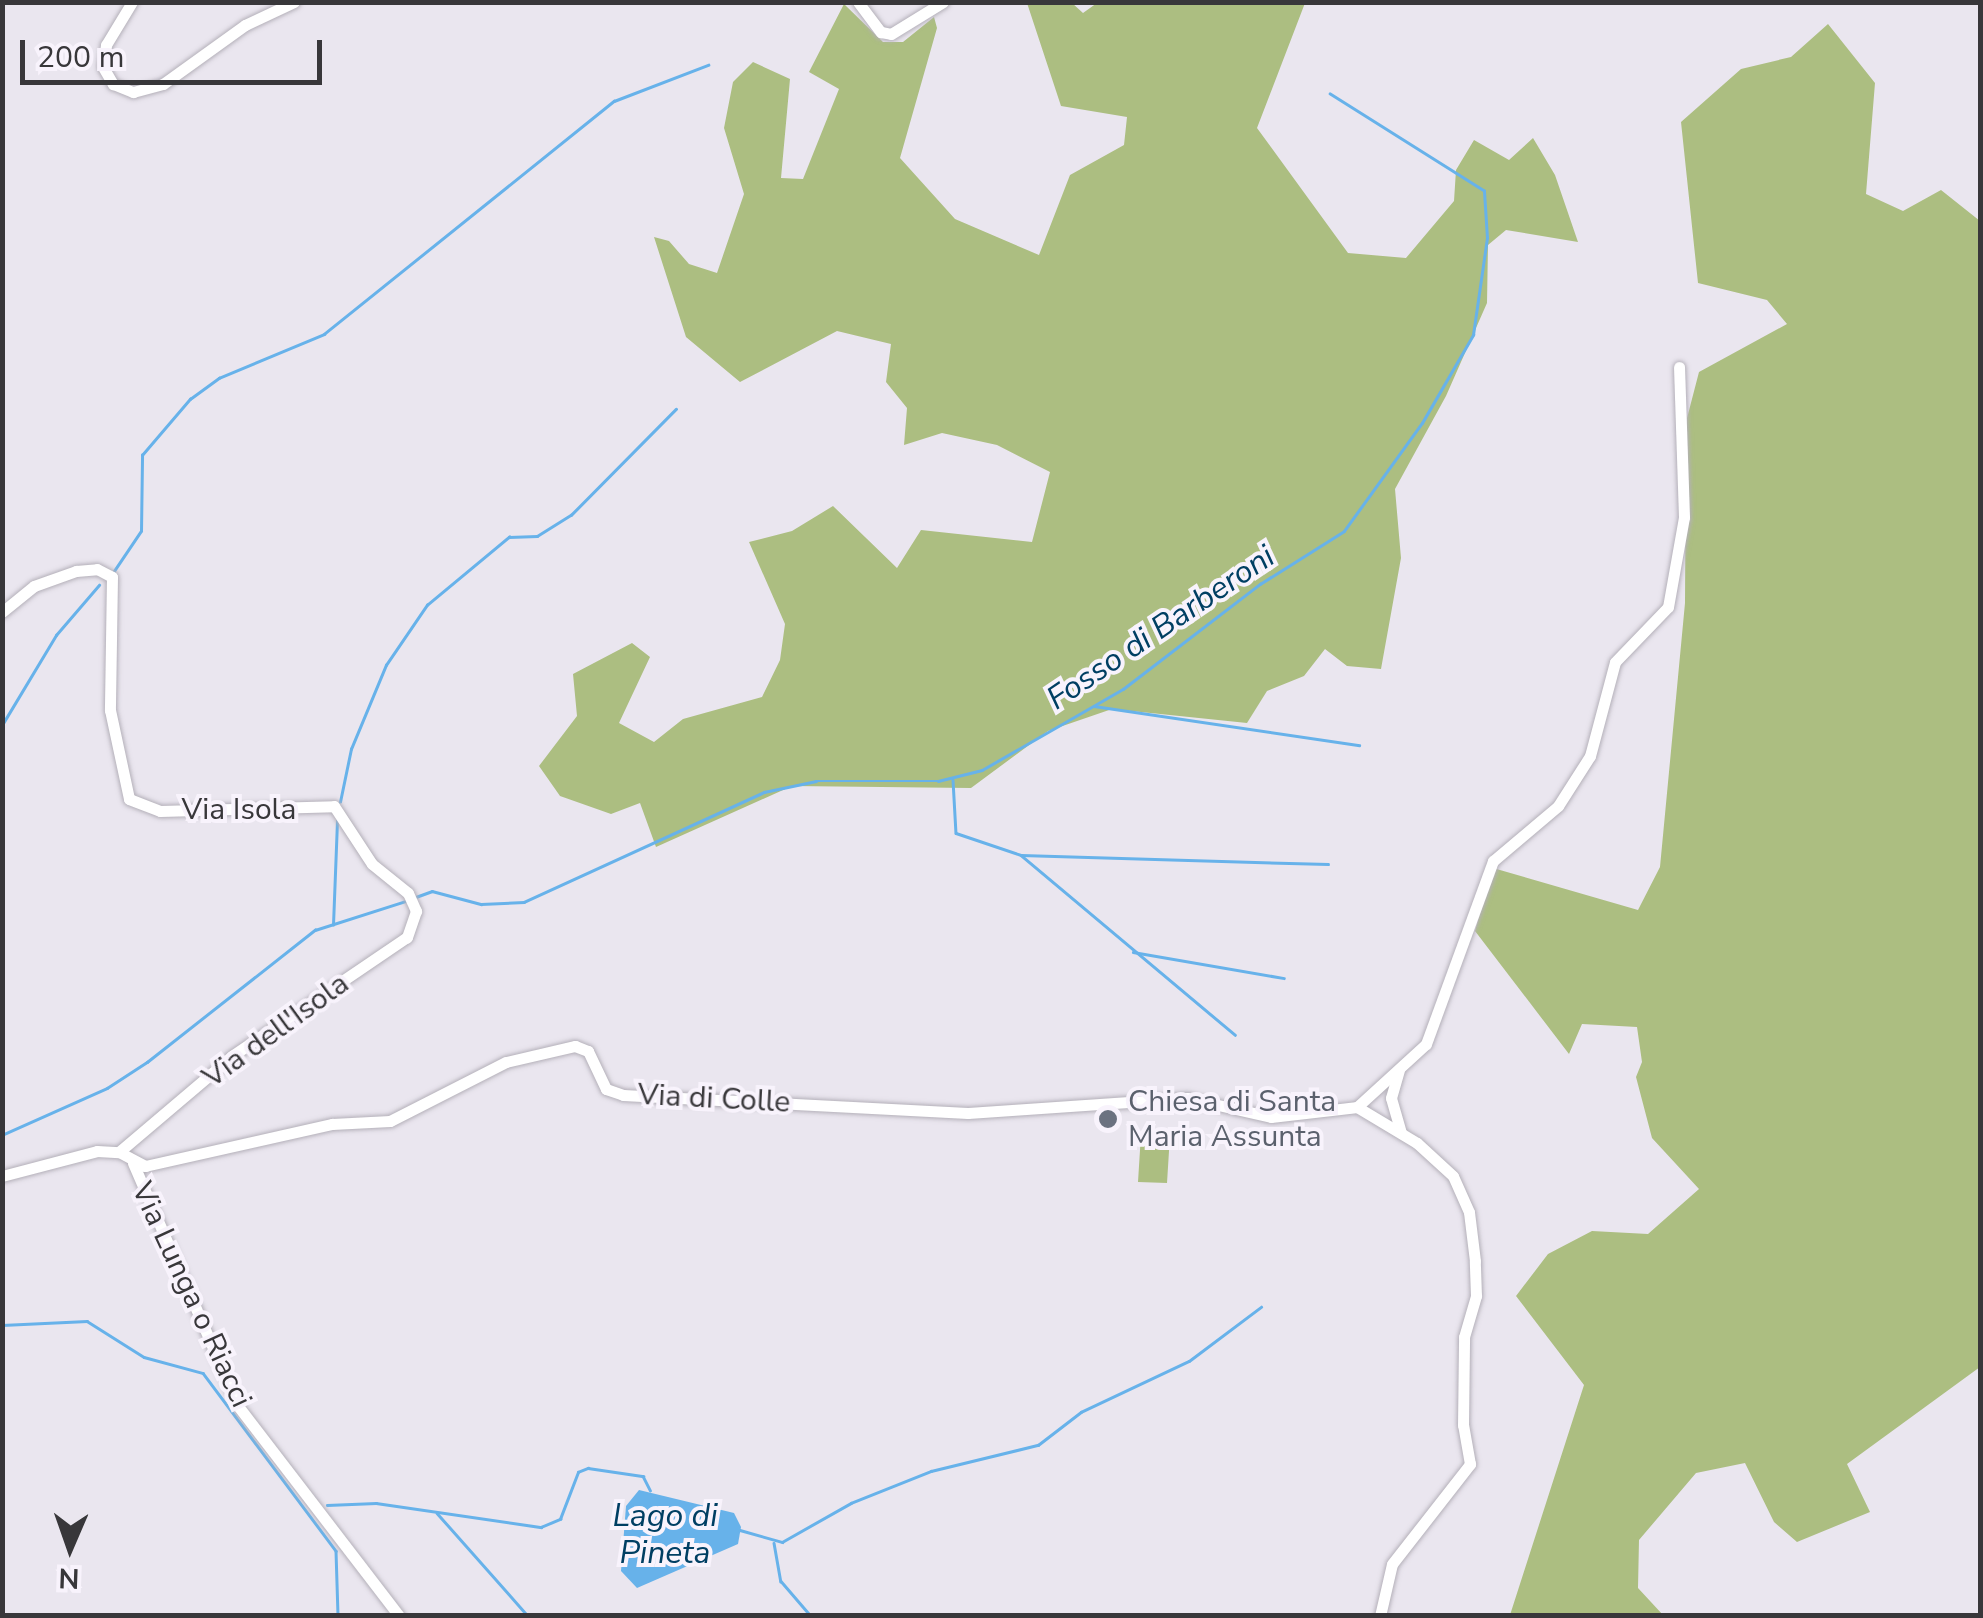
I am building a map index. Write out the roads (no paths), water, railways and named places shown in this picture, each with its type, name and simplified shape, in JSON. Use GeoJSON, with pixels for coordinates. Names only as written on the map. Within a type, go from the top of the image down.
{"type":"FeatureCollection","features":[{"type":"Feature","properties":{"kind":"street"},"geometry":{"type":"LineString","coordinates":[[132,2],[106,46],[104,67],[113,84],[133,92],[164,84],[246,25],[294,2]]}},
{"type":"Feature","properties":{"kind":"street"},"geometry":{"type":"LineString","coordinates":[[858,2],[881,32],[891,34],[943,2]]}},
{"type":"Feature","properties":{"kind":"street"},"geometry":{"type":"LineString","coordinates":[[1380,1616],[1392,1564],[1470,1464],[1463,1425],[1464,1337],[1476,1296],[1470,1212],[1453,1176],[1400,1133],[1357,1108],[1426,1044],[1493,861],[1558,806],[1590,756],[1615,662],[1668,607],[1684,517],[1680,367]]}},
{"type":"Feature","properties":{"kind":"street","name":"Via Isola"},"geometry":{"type":"LineString","coordinates":[[2,612],[34,586],[76,571],[97,569],[112,577],[110,710],[129,799],[160,811],[334,806],[372,864],[412,900]]}},
{"type":"Feature","properties":{"kind":"street","name":"Via dell'Isola"},"geometry":{"type":"LineString","coordinates":[[118,1152],[232,1056],[407,936],[412,900]]}},
{"type":"Feature","properties":{"kind":"street","name":"Via di Colle"},"geometry":{"type":"LineString","coordinates":[[134,1163],[150,1166],[332,1124],[390,1121],[506,1062],[575,1046],[588,1052],[603,1086],[623,1094],[968,1113],[1187,1098],[1263,1116],[1357,1108]]}},
{"type":"Feature","properties":{"kind":"street"},"geometry":{"type":"LineString","coordinates":[[1400,1068],[1391,1098],[1400,1133]]}},
{"type":"Feature","properties":{"kind":"street"},"geometry":{"type":"LineString","coordinates":[[2,1176],[98,1151],[118,1152],[134,1163]]}},
{"type":"Feature","properties":{"kind":"street","name":"Via Lunga o Riacci"},"geometry":{"type":"LineString","coordinates":[[134,1163],[238,1406],[399,1616]]}},
{"type":"Feature","properties":{"kind":"water","name":"Lago di Pineta"},"geometry":{"type":"Polygon","coordinates":[[[639,1490],[734,1513],[741,1527],[738,1544],[637,1588],[621,1571],[626,1506],[639,1490]]]}},
{"type":"Feature","properties":{"kind":"waterway"},"geometry":{"type":"LineString","coordinates":[[114,571],[141,531],[142,455],[190,399],[219,378],[324,334],[614,101],[708,65]]}},
{"type":"Feature","properties":{"kind":"waterway","name":"Fosso di Barberoni"},"geometry":{"type":"LineString","coordinates":[[413,898],[432,891],[481,904],[524,902],[764,792],[816,781],[938,781],[982,770],[1123,689],[1260,584],[1344,531],[1422,423],[1473,335],[1487,238],[1484,191],[1330,94]]}},
{"type":"Feature","properties":{"kind":"waterway"},"geometry":{"type":"LineString","coordinates":[[340,802],[351,749],[386,665],[427,605],[509,537],[537,536],[571,515],[676,409]]}},
{"type":"Feature","properties":{"kind":"waterway"},"geometry":{"type":"LineString","coordinates":[[2,725],[56,635],[99,585]]}},
{"type":"Feature","properties":{"kind":"waterway"},"geometry":{"type":"LineString","coordinates":[[1094,706],[1359,745]]}},
{"type":"Feature","properties":{"kind":"waterway"},"geometry":{"type":"LineString","coordinates":[[953,780],[956,833],[1021,855],[1328,864]]}},
{"type":"Feature","properties":{"kind":"waterway"},"geometry":{"type":"LineString","coordinates":[[333,925],[337,821]]}},
{"type":"Feature","properties":{"kind":"waterway"},"geometry":{"type":"LineString","coordinates":[[1022,856],[1235,1035]]}},
{"type":"Feature","properties":{"kind":"waterway","name":"Fosso di Barberoni"},"geometry":{"type":"LineString","coordinates":[[2,1135],[107,1088],[147,1062],[315,930],[406,901]]}},
{"type":"Feature","properties":{"kind":"waterway"},"geometry":{"type":"LineString","coordinates":[[1133,952],[1284,978]]}},
{"type":"Feature","properties":{"kind":"waterway"},"geometry":{"type":"LineString","coordinates":[[740,1530],[782,1542],[851,1503],[931,1471],[1038,1445],[1081,1412],[1189,1361],[1261,1307]]}},
{"type":"Feature","properties":{"kind":"waterway"},"geometry":{"type":"LineString","coordinates":[[2,1325],[87,1321],[144,1357],[203,1373],[336,1551],[338,1616]]}},
{"type":"Feature","properties":{"kind":"waterway"},"geometry":{"type":"LineString","coordinates":[[327,1505],[376,1503],[541,1527],[560,1519],[578,1472],[588,1468],[643,1476],[650,1490]]}},
{"type":"Feature","properties":{"kind":"waterway"},"geometry":{"type":"LineString","coordinates":[[437,1513],[528,1616]]}},
{"type":"Feature","properties":{"kind":"waterway"},"geometry":{"type":"LineString","coordinates":[[774,1543],[781,1581],[811,1616]]}},
{"type":"Feature","properties":{"kind":"place","name":"Chiesa di Santa Maria Assunta"},"geometry":{"type":"Point","coordinates":[1108,1119]}}]}
